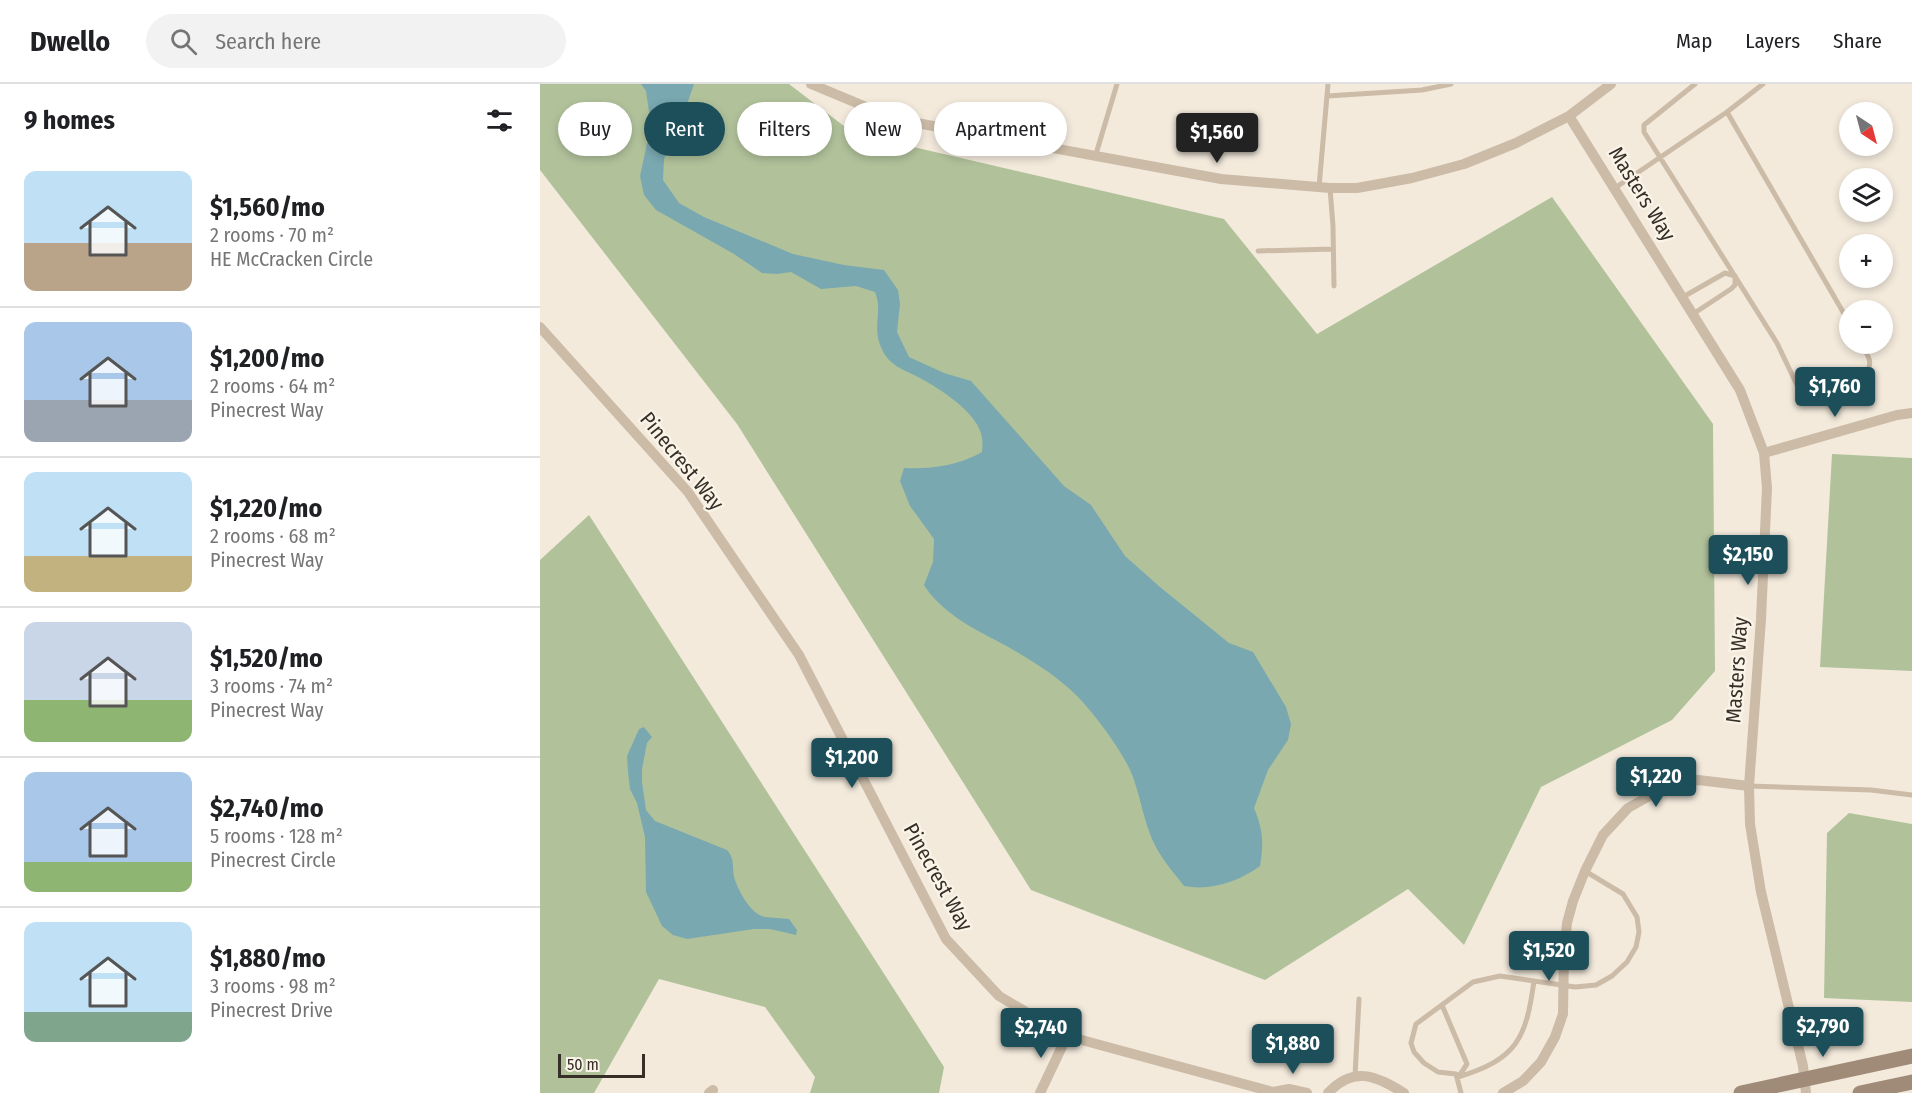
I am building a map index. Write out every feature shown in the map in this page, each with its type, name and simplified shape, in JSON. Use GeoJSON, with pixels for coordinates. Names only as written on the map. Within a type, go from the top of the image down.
{"type":"FeatureCollection","features":[{"type":"Feature","properties":{"kind":"main road"},"geometry":{"type":"LineString","coordinates":[[1741,1093],[1806,1086],[1912,1056]]}},
{"type":"Feature","properties":{"kind":"main road"},"geometry":{"type":"LineString","coordinates":[[1860,1093],[1912,1082]]}},
{"type":"Feature","properties":{"kind":"street"},"geometry":{"type":"LineString","coordinates":[[811,84],[896,119],[1096,154],[1135,164],[1221,179],[1324,188],[1357,188],[1412,178],[1464,164],[1516,143],[1569,116],[1611,84]]}},
{"type":"Feature","properties":{"kind":"street","name":"Masters Way"},"geometry":{"type":"LineString","coordinates":[[1569,116],[1740,390],[1764,453],[1767,488],[1749,786],[1750,824],[1761,892],[1806,1086]]}},
{"type":"Feature","properties":{"kind":"street","name":"Pinecrest Way"},"geometry":{"type":"LineString","coordinates":[[540,327],[688,492],[799,655],[946,939],[999,996],[1067,1036],[1273,1093],[1289,1089],[1307,1093]]}},
{"type":"Feature","properties":{"kind":"street"},"geometry":{"type":"LineString","coordinates":[[1764,453],[1897,415],[1912,413]]}},
{"type":"Feature","properties":{"kind":"street"},"geometry":{"type":"LineString","coordinates":[[1503,1093],[1523,1081],[1541,1062],[1563,1014],[1567,923],[1585,871],[1603,836],[1628,808],[1667,786],[1698,780],[1749,786]]}},
{"type":"Feature","properties":{"kind":"street"},"geometry":{"type":"LineString","coordinates":[[1040,1093],[1067,1036]]}},
{"type":"Feature","properties":{"kind":"street"},"geometry":{"type":"LineString","coordinates":[[1328,1093],[1344,1079],[1355,1076],[1370,1076],[1404,1093]]}},
{"type":"Feature","properties":{"kind":"lane"},"geometry":{"type":"LineString","coordinates":[[1096,154],[1118,84]]}},
{"type":"Feature","properties":{"kind":"lane"},"geometry":{"type":"LineString","coordinates":[[1328,84],[1324,188],[1334,286]]}},
{"type":"Feature","properties":{"kind":"lane"},"geometry":{"type":"LineString","coordinates":[[1327,96],[1422,90],[1451,84]]}},
{"type":"Feature","properties":{"kind":"lane"},"geometry":{"type":"LineString","coordinates":[[1695,84],[1644,125],[1644,132],[1777,343],[1797,385],[1804,390],[1813,390],[1867,372],[1870,367],[1867,354]]}},
{"type":"Feature","properties":{"kind":"lane"},"geometry":{"type":"LineString","coordinates":[[1615,188],[1727,112],[1763,84]]}},
{"type":"Feature","properties":{"kind":"lane"},"geometry":{"type":"LineString","coordinates":[[1727,112],[1839,305]]}},
{"type":"Feature","properties":{"kind":"lane"},"geometry":{"type":"LineString","coordinates":[[1258,251],[1332,249]]}},
{"type":"Feature","properties":{"kind":"lane"},"geometry":{"type":"LineString","coordinates":[[1683,297],[1725,273],[1735,276]]}},
{"type":"Feature","properties":{"kind":"lane"},"geometry":{"type":"LineString","coordinates":[[1694,314],[1731,290],[1735,285],[1735,276]]}},
{"type":"Feature","properties":{"kind":"lane"},"geometry":{"type":"LineString","coordinates":[[1749,786],[1871,790],[1912,795]]}},
{"type":"Feature","properties":{"kind":"lane"},"geometry":{"type":"LineString","coordinates":[[1461,1093],[1456,1074],[1438,1072],[1424,1063],[1414,1052],[1411,1043],[1416,1024],[1473,982],[1500,976],[1575,987],[1596,985],[1612,976],[1628,962],[1638,939],[1637,917],[1623,894],[1585,871]]}},
{"type":"Feature","properties":{"kind":"lane"},"geometry":{"type":"LineString","coordinates":[[1458,1077],[1482,1070],[1516,1045],[1523,1034],[1529,1014],[1534,981]]}},
{"type":"Feature","properties":{"kind":"lane"},"geometry":{"type":"LineString","coordinates":[[1355,1076],[1359,999]]}},
{"type":"Feature","properties":{"kind":"lane"},"geometry":{"type":"LineString","coordinates":[[1442,1005],[1467,1064],[1458,1077]]}},
{"type":"Feature","properties":{"kind":"green space"},"geometry":{"type":"Polygon","coordinates":[[[540,84],[789,84],[813,102],[737,102],[737,156],[832,156],[832,117],[844,126],[844,156],[922,156],[922,149],[934,152],[934,156],[952,156],[1224,219],[1317,334],[1552,197],[1713,424],[1715,671],[1672,720],[1541,787],[1464,945],[1408,889],[1265,980],[1031,890],[737,424],[540,170],[540,84]]]}},
{"type":"Feature","properties":{"kind":"green space"},"geometry":{"type":"Polygon","coordinates":[[[1832,454],[1912,458],[1912,671],[1820,667],[1832,454]]]}},
{"type":"Feature","properties":{"kind":"green space"},"geometry":{"type":"Polygon","coordinates":[[[589,515],[944,1067],[939,1093],[810,1093],[815,1077],[765,1007],[659,979],[594,1093],[540,1093],[540,560],[589,515]]]}},
{"type":"Feature","properties":{"kind":"green space"},"geometry":{"type":"Polygon","coordinates":[[[1849,813],[1912,824],[1912,1002],[1824,998],[1827,833],[1849,813]]]}},
{"type":"Feature","properties":{"kind":"water"},"geometry":{"type":"Polygon","coordinates":[[[641,84],[694,84],[688,102],[648,102],[646,91],[641,84]]]}},
{"type":"Feature","properties":{"kind":"water"},"geometry":{"type":"Polygon","coordinates":[[[644,156],[665,156],[663,180],[679,203],[704,217],[793,254],[844,265],[884,270],[898,290],[900,304],[897,332],[909,357],[944,373],[971,381],[1064,486],[1091,505],[1125,556],[1229,643],[1253,652],[1286,707],[1291,724],[1288,740],[1268,770],[1254,808],[1262,836],[1260,866],[1243,877],[1224,884],[1204,887],[1184,886],[1163,859],[1153,841],[1134,780],[1124,759],[1110,736],[1085,705],[1051,674],[948,611],[924,585],[933,562],[934,539],[910,506],[900,481],[904,468],[944,466],[963,461],[982,452],[982,440],[974,420],[948,395],[897,366],[885,355],[878,337],[878,307],[875,292],[856,286],[821,289],[791,272],[762,273],[734,254],[656,210],[644,195],[640,176],[644,156]]]}},
{"type":"Feature","properties":{"kind":"water"},"geometry":{"type":"Polygon","coordinates":[[[644,727],[652,737],[647,743],[642,769],[646,810],[655,821],[727,850],[732,860],[736,882],[754,911],[765,917],[789,919],[797,930],[796,935],[770,929],[754,929],[687,939],[673,935],[662,926],[646,892],[645,837],[637,803],[630,789],[628,772],[627,756],[639,729],[644,727]]]}}]}
